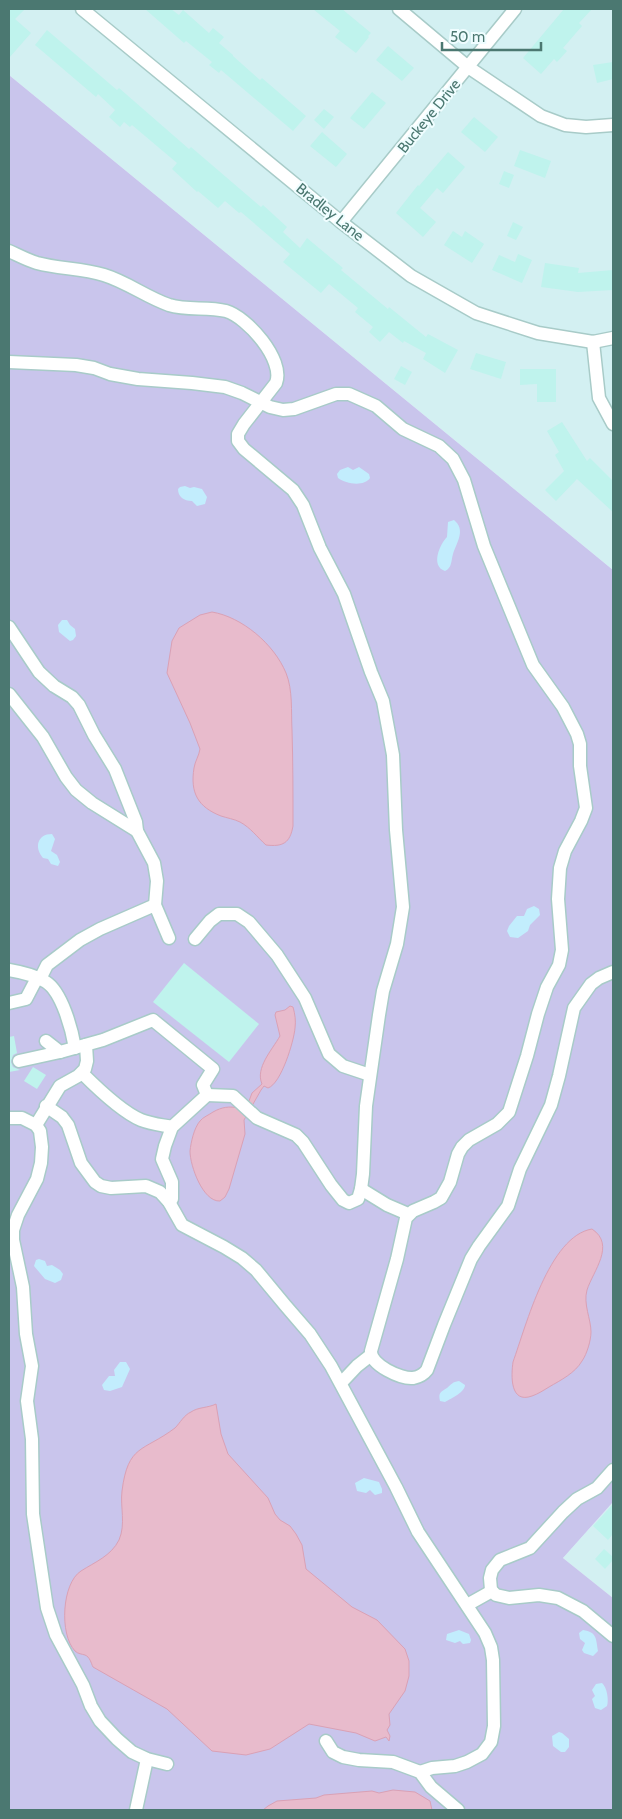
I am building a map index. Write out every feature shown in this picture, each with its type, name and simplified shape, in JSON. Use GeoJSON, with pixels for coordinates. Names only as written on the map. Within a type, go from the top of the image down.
{"type":"FeatureCollection","features":[{"type":"Feature","properties":{"kind":"street","name":"Bradley Lane"},"geometry":{"type":"LineString","coordinates":[[82,9],[341,222],[411,276],[476,313],[538,333],[593,342],[613,338]]}},
{"type":"Feature","properties":{"kind":"street"},"geometry":{"type":"LineString","coordinates":[[399,9],[468,67],[540,116],[565,125],[586,127],[613,125]]}},
{"type":"Feature","properties":{"kind":"street","name":"Buckeye Drive"},"geometry":{"type":"LineString","coordinates":[[341,222],[515,9]]}},
{"type":"Feature","properties":{"kind":"street"},"geometry":{"type":"LineString","coordinates":[[9,251],[38,264],[90,271],[113,278],[173,306],[221,310],[246,323],[257,335],[277,366],[279,373],[276,383],[240,430],[238,441],[244,449],[293,490],[304,505],[320,548],[348,603],[367,662],[384,704],[387,718],[395,778],[402,907],[397,944],[380,1002],[366,1106],[361,1189],[358,1199],[352,1203],[346,1202],[331,1185],[300,1138],[289,1130],[257,1118],[233,1096],[207,1094],[172,1126],[162,1159],[172,1182],[173,1195],[169,1202]]}},
{"type":"Feature","properties":{"kind":"street"},"geometry":{"type":"LineString","coordinates":[[593,342],[599,398],[613,424]]}},
{"type":"Feature","properties":{"kind":"street"},"geometry":{"type":"LineString","coordinates":[[9,362],[76,364],[110,374],[138,379],[192,383],[225,388],[242,393],[278,409],[288,410],[336,394],[349,394],[376,406],[403,429],[434,443],[449,454],[464,480],[484,546],[524,644],[536,670],[570,718],[580,744],[580,766],[586,808],[565,851],[560,868],[558,899],[562,931],[562,957],[538,1014],[512,1107],[497,1124],[469,1140],[462,1147],[458,1154],[450,1182],[442,1198],[408,1214],[370,1356],[362,1361],[341,1383]]}},
{"type":"Feature","properties":{"kind":"street"},"geometry":{"type":"LineString","coordinates":[[9,627],[39,672],[54,686],[72,697],[79,705],[94,735],[115,769],[136,822],[136,831]]}},
{"type":"Feature","properties":{"kind":"street"},"geometry":{"type":"LineString","coordinates":[[9,694],[43,737],[66,777],[76,790],[92,804],[136,831],[154,863],[157,880],[155,905],[169,938]]}},
{"type":"Feature","properties":{"kind":"street"},"geometry":{"type":"LineString","coordinates":[[9,1003],[26,999],[47,966],[80,940],[100,929],[155,905]]}},
{"type":"Feature","properties":{"kind":"street"},"geometry":{"type":"LineString","coordinates":[[195,939],[210,920],[220,914],[237,914],[249,922],[276,955],[305,998],[328,1054],[343,1066],[370,1075]]}},
{"type":"Feature","properties":{"kind":"street"},"geometry":{"type":"LineString","coordinates":[[9,970],[38,978],[50,986],[57,995],[87,1061],[82,1073],[60,1086],[36,1125]]}},
{"type":"Feature","properties":{"kind":"street"},"geometry":{"type":"LineString","coordinates":[[370,1356],[380,1366],[405,1377],[416,1378],[427,1370],[471,1259],[508,1206],[520,1169],[546,1116],[558,1081],[574,1008],[591,984],[613,972]]}},
{"type":"Feature","properties":{"kind":"street"},"geometry":{"type":"LineString","coordinates":[[19,1061],[110,1038],[153,1020],[213,1069],[203,1085],[207,1094]]}},
{"type":"Feature","properties":{"kind":"street"},"geometry":{"type":"LineString","coordinates":[[46,1041],[60,1052]]}},
{"type":"Feature","properties":{"kind":"street"},"geometry":{"type":"LineString","coordinates":[[82,1073],[136,1118],[172,1126]]}},
{"type":"Feature","properties":{"kind":"street"},"geometry":{"type":"LineString","coordinates":[[46,1106],[62,1117],[68,1125],[81,1163],[87,1174],[95,1182],[111,1188],[139,1186],[150,1187],[160,1192],[169,1202],[182,1225],[234,1252],[256,1270],[310,1334],[341,1383],[418,1532],[485,1633],[492,1654],[494,1720],[492,1737],[488,1746],[482,1754],[468,1762],[420,1772]]}},
{"type":"Feature","properties":{"kind":"street"},"geometry":{"type":"LineString","coordinates":[[9,1118],[22,1118],[36,1125],[40,1131],[42,1147],[35,1185],[16,1220],[13,1240],[23,1288],[26,1334],[32,1366],[27,1405],[32,1439],[33,1514],[44,1592],[53,1628],[80,1679],[95,1713],[124,1745],[147,1759],[167,1764]]}},
{"type":"Feature","properties":{"kind":"street"},"geometry":{"type":"LineString","coordinates":[[361,1189],[387,1205],[408,1214]]}},
{"type":"Feature","properties":{"kind":"street"},"geometry":{"type":"LineString","coordinates":[[613,1470],[597,1488],[577,1499],[563,1512],[530,1548],[508,1555],[497,1563],[492,1570],[490,1578],[492,1591],[496,1595],[504,1598],[539,1595],[558,1598],[583,1611],[613,1636]]}},
{"type":"Feature","properties":{"kind":"street"},"geometry":{"type":"LineString","coordinates":[[467,1605],[492,1591]]}},
{"type":"Feature","properties":{"kind":"street"},"geometry":{"type":"LineString","coordinates":[[326,1741],[333,1752],[343,1757],[393,1762],[420,1772],[431,1787],[458,1810]]}},
{"type":"Feature","properties":{"kind":"street"},"geometry":{"type":"LineString","coordinates":[[136,1810],[147,1759]]}},
{"type":"Feature","properties":{"kind":"shaded area"},"geometry":{"type":"Polygon","coordinates":[[[9,9],[613,9],[613,570],[9,75],[9,9]]]}},
{"type":"Feature","properties":{"kind":"shaded area"},"geometry":{"type":"Polygon","coordinates":[[[9,75],[613,570],[613,1502],[563,1558],[613,1598],[613,1810],[9,1810],[9,75]]]}},
{"type":"Feature","properties":{"kind":"shaded area"},"geometry":{"type":"Polygon","coordinates":[[[212,612],[235,620],[256,634],[274,652],[286,673],[292,709],[293,826],[292,832],[285,843],[266,845],[244,824],[221,816],[207,808],[197,798],[195,792],[193,785],[194,768],[200,749],[167,673],[172,641],[179,628],[200,615],[212,612]]]}},
{"type":"Feature","properties":{"kind":"shaded area"},"geometry":{"type":"Polygon","coordinates":[[[290,1006],[293,1007],[295,1025],[286,1061],[278,1079],[268,1088],[264,1086],[244,1120],[245,1134],[229,1189],[225,1197],[220,1201],[214,1200],[203,1190],[192,1165],[190,1151],[194,1131],[201,1120],[213,1112],[226,1107],[239,1108],[249,1101],[252,1093],[262,1084],[260,1078],[263,1065],[280,1036],[276,1012],[285,1010],[290,1006]]]}},
{"type":"Feature","properties":{"kind":"shaded area"},"geometry":{"type":"Polygon","coordinates":[[[592,1229],[599,1235],[603,1250],[586,1295],[591,1332],[586,1355],[576,1369],[563,1379],[534,1395],[519,1396],[512,1381],[513,1362],[541,1285],[563,1248],[577,1235],[592,1229]]]}},
{"type":"Feature","properties":{"kind":"shaded area"},"geometry":{"type":"Polygon","coordinates":[[[216,1404],[221,1434],[228,1454],[268,1498],[275,1514],[280,1520],[290,1526],[296,1534],[302,1545],[306,1569],[352,1607],[377,1620],[405,1649],[409,1661],[409,1676],[405,1691],[389,1714],[390,1725],[387,1730],[390,1736],[389,1741],[386,1737],[375,1741],[356,1733],[309,1724],[270,1749],[246,1755],[212,1751],[167,1709],[93,1667],[88,1657],[76,1652],[70,1643],[65,1621],[65,1609],[70,1586],[81,1571],[112,1550],[119,1540],[122,1528],[122,1491],[128,1465],[139,1451],[175,1428],[189,1413],[216,1404]]]}},
{"type":"Feature","properties":{"kind":"shaded area"},"geometry":{"type":"Polygon","coordinates":[[[613,1502],[613,1598],[563,1558],[613,1502]]]}},
{"type":"Feature","properties":{"kind":"shaded area"},"geometry":{"type":"Polygon","coordinates":[[[393,1790],[415,1792],[430,1801],[432,1810],[263,1810],[277,1801],[372,1791],[379,1793],[393,1790]]]}},
{"type":"Feature","properties":{"kind":"sand"},"geometry":{"type":"Polygon","coordinates":[[[348,467],[353,470],[359,467],[369,474],[370,478],[364,483],[355,484],[338,478],[337,474],[340,470],[348,467]]]}},
{"type":"Feature","properties":{"kind":"sand"},"geometry":{"type":"Polygon","coordinates":[[[185,486],[202,489],[207,497],[205,504],[197,506],[192,501],[182,498],[178,489],[185,486]]]}},
{"type":"Feature","properties":{"kind":"sand"},"geometry":{"type":"Polygon","coordinates":[[[454,520],[458,524],[460,536],[450,566],[445,571],[440,568],[437,560],[439,550],[447,537],[448,522],[454,520]]]}},
{"type":"Feature","properties":{"kind":"sand"},"geometry":{"type":"Polygon","coordinates":[[[62,620],[67,620],[75,629],[76,636],[73,640],[70,641],[59,632],[58,625],[62,620]]]}},
{"type":"Feature","properties":{"kind":"sand"},"geometry":{"type":"Polygon","coordinates":[[[52,834],[55,839],[51,851],[57,855],[60,862],[58,866],[51,864],[48,859],[43,858],[38,850],[40,839],[43,836],[52,834]]]}},
{"type":"Feature","properties":{"kind":"sand"},"geometry":{"type":"Polygon","coordinates":[[[534,906],[539,909],[540,915],[530,925],[528,931],[518,938],[510,937],[507,931],[509,926],[517,916],[524,916],[527,909],[534,906]]]}},
{"type":"Feature","properties":{"kind":"sand"},"geometry":{"type":"Polygon","coordinates":[[[36,1260],[45,1261],[47,1266],[52,1265],[60,1270],[63,1274],[61,1280],[55,1283],[45,1279],[34,1266],[36,1260]]]}},
{"type":"Feature","properties":{"kind":"sand"},"geometry":{"type":"Polygon","coordinates":[[[120,1362],[126,1362],[130,1369],[122,1387],[110,1391],[104,1390],[102,1385],[109,1376],[115,1376],[114,1370],[120,1362]]]}},
{"type":"Feature","properties":{"kind":"sand"},"geometry":{"type":"Polygon","coordinates":[[[459,1381],[465,1385],[463,1390],[445,1402],[440,1401],[440,1393],[453,1383],[459,1381]]]}},
{"type":"Feature","properties":{"kind":"sand"},"geometry":{"type":"Polygon","coordinates":[[[364,1478],[379,1482],[382,1493],[375,1495],[370,1490],[366,1493],[357,1491],[355,1483],[364,1478]]]}},
{"type":"Feature","properties":{"kind":"sand"},"geometry":{"type":"Polygon","coordinates":[[[459,1630],[469,1634],[470,1643],[463,1644],[460,1641],[455,1643],[446,1640],[447,1634],[459,1630]]]}},
{"type":"Feature","properties":{"kind":"sand"},"geometry":{"type":"Polygon","coordinates":[[[583,1630],[591,1632],[595,1637],[598,1651],[593,1656],[584,1653],[582,1650],[585,1643],[580,1639],[579,1633],[583,1630]]]}},
{"type":"Feature","properties":{"kind":"sand"},"geometry":{"type":"Polygon","coordinates":[[[602,1683],[607,1694],[607,1706],[601,1710],[595,1708],[592,1699],[595,1696],[592,1690],[596,1684],[602,1683]]]}},
{"type":"Feature","properties":{"kind":"sand"},"geometry":{"type":"Polygon","coordinates":[[[559,1732],[569,1739],[569,1747],[565,1752],[561,1752],[553,1746],[552,1736],[559,1732]]]}},
{"type":"Feature","properties":{"kind":"building"},"geometry":{"type":"Polygon","coordinates":[[[9,9],[25,9],[15,19],[31,33],[9,58],[9,9]]]}},
{"type":"Feature","properties":{"kind":"building"},"geometry":{"type":"Polygon","coordinates":[[[145,9],[171,9],[179,15],[183,10],[209,33],[213,28],[224,37],[219,43],[260,80],[262,78],[306,116],[293,131],[221,70],[219,73],[209,65],[212,62],[186,41],[184,43],[145,9]]]}},
{"type":"Feature","properties":{"kind":"building"},"geometry":{"type":"Polygon","coordinates":[[[313,9],[342,9],[371,33],[356,53],[335,37],[340,31],[313,9]]]}},
{"type":"Feature","properties":{"kind":"building"},"geometry":{"type":"Polygon","coordinates":[[[564,9],[592,9],[579,23],[582,26],[563,48],[567,51],[557,62],[554,59],[541,74],[523,58],[564,9]]]}},
{"type":"Feature","properties":{"kind":"building"},"geometry":{"type":"Polygon","coordinates":[[[47,30],[117,90],[119,88],[189,149],[191,147],[261,207],[263,205],[287,227],[283,232],[300,248],[307,238],[343,268],[341,270],[388,309],[389,307],[426,337],[428,334],[458,350],[445,373],[423,359],[426,353],[404,341],[403,343],[389,332],[380,342],[369,332],[373,327],[355,312],[358,308],[329,284],[321,293],[283,262],[290,254],[241,212],[239,213],[225,201],[218,208],[172,169],[177,163],[132,125],[130,127],[124,122],[120,127],[109,117],[115,110],[98,94],[96,97],[35,45],[47,30]]]}},
{"type":"Feature","properties":{"kind":"building"},"geometry":{"type":"Polygon","coordinates":[[[388,46],[414,68],[402,81],[376,60],[388,46]]]}},
{"type":"Feature","properties":{"kind":"building"},"geometry":{"type":"Polygon","coordinates":[[[613,62],[613,79],[597,83],[593,65],[613,62]]]}},
{"type":"Feature","properties":{"kind":"building"},"geometry":{"type":"Polygon","coordinates":[[[372,92],[386,103],[364,129],[350,118],[372,92]]]}},
{"type":"Feature","properties":{"kind":"building"},"geometry":{"type":"Polygon","coordinates":[[[324,109],[334,117],[324,129],[314,120],[324,109]]]}},
{"type":"Feature","properties":{"kind":"building"},"geometry":{"type":"Polygon","coordinates":[[[474,117],[498,137],[485,152],[461,132],[474,117]]]}},
{"type":"Feature","properties":{"kind":"building"},"geometry":{"type":"Polygon","coordinates":[[[322,132],[347,154],[336,167],[310,146],[322,132]]]}},
{"type":"Feature","properties":{"kind":"building"},"geometry":{"type":"Polygon","coordinates":[[[520,150],[551,161],[545,178],[514,166],[520,150]]]}},
{"type":"Feature","properties":{"kind":"building"},"geometry":{"type":"Polygon","coordinates":[[[448,152],[465,167],[443,193],[437,188],[420,208],[436,222],[423,237],[396,213],[448,152]]]}},
{"type":"Feature","properties":{"kind":"building"},"geometry":{"type":"Polygon","coordinates":[[[504,171],[514,175],[509,188],[499,184],[504,171]]]}},
{"type":"Feature","properties":{"kind":"building"},"geometry":{"type":"Polygon","coordinates":[[[513,222],[523,227],[516,240],[507,236],[513,222]]]}},
{"type":"Feature","properties":{"kind":"building"},"geometry":{"type":"Polygon","coordinates":[[[453,231],[462,237],[465,231],[484,244],[472,263],[444,245],[453,231]]]}},
{"type":"Feature","properties":{"kind":"building"},"geometry":{"type":"Polygon","coordinates":[[[518,254],[532,260],[522,283],[492,270],[499,255],[515,262],[518,254]]]}},
{"type":"Feature","properties":{"kind":"building"},"geometry":{"type":"Polygon","coordinates":[[[545,263],[579,268],[578,273],[613,270],[613,290],[578,292],[541,287],[545,263]]]}},
{"type":"Feature","properties":{"kind":"building"},"geometry":{"type":"Polygon","coordinates":[[[476,353],[506,362],[501,379],[470,369],[476,353]]]}},
{"type":"Feature","properties":{"kind":"building"},"geometry":{"type":"Polygon","coordinates":[[[401,366],[412,372],[405,385],[394,379],[401,366]]]}},
{"type":"Feature","properties":{"kind":"building"},"geometry":{"type":"Polygon","coordinates":[[[520,369],[556,369],[556,402],[537,402],[537,384],[520,385],[520,369]]]}},
{"type":"Feature","properties":{"kind":"building"},"geometry":{"type":"Polygon","coordinates":[[[562,422],[587,461],[590,458],[613,481],[613,512],[577,479],[556,501],[545,490],[564,471],[555,455],[559,452],[547,431],[562,422]]]}},
{"type":"Feature","properties":{"kind":"building"},"geometry":{"type":"Polygon","coordinates":[[[184,963],[259,1024],[229,1062],[153,1002],[184,963]]]}},
{"type":"Feature","properties":{"kind":"building"},"geometry":{"type":"Polygon","coordinates":[[[14,1036],[17,1053],[13,1055],[11,1062],[13,1067],[20,1070],[9,1072],[9,1037],[14,1036]]]}},
{"type":"Feature","properties":{"kind":"building"},"geometry":{"type":"Polygon","coordinates":[[[33,1067],[46,1075],[37,1089],[24,1081],[33,1067]]]}},
{"type":"Feature","properties":{"kind":"building"},"geometry":{"type":"Polygon","coordinates":[[[613,1504],[613,1534],[608,1540],[593,1526],[613,1504]]]}},
{"type":"Feature","properties":{"kind":"building"},"geometry":{"type":"Polygon","coordinates":[[[604,1549],[613,1557],[613,1560],[605,1569],[595,1559],[604,1549]]]}}]}
